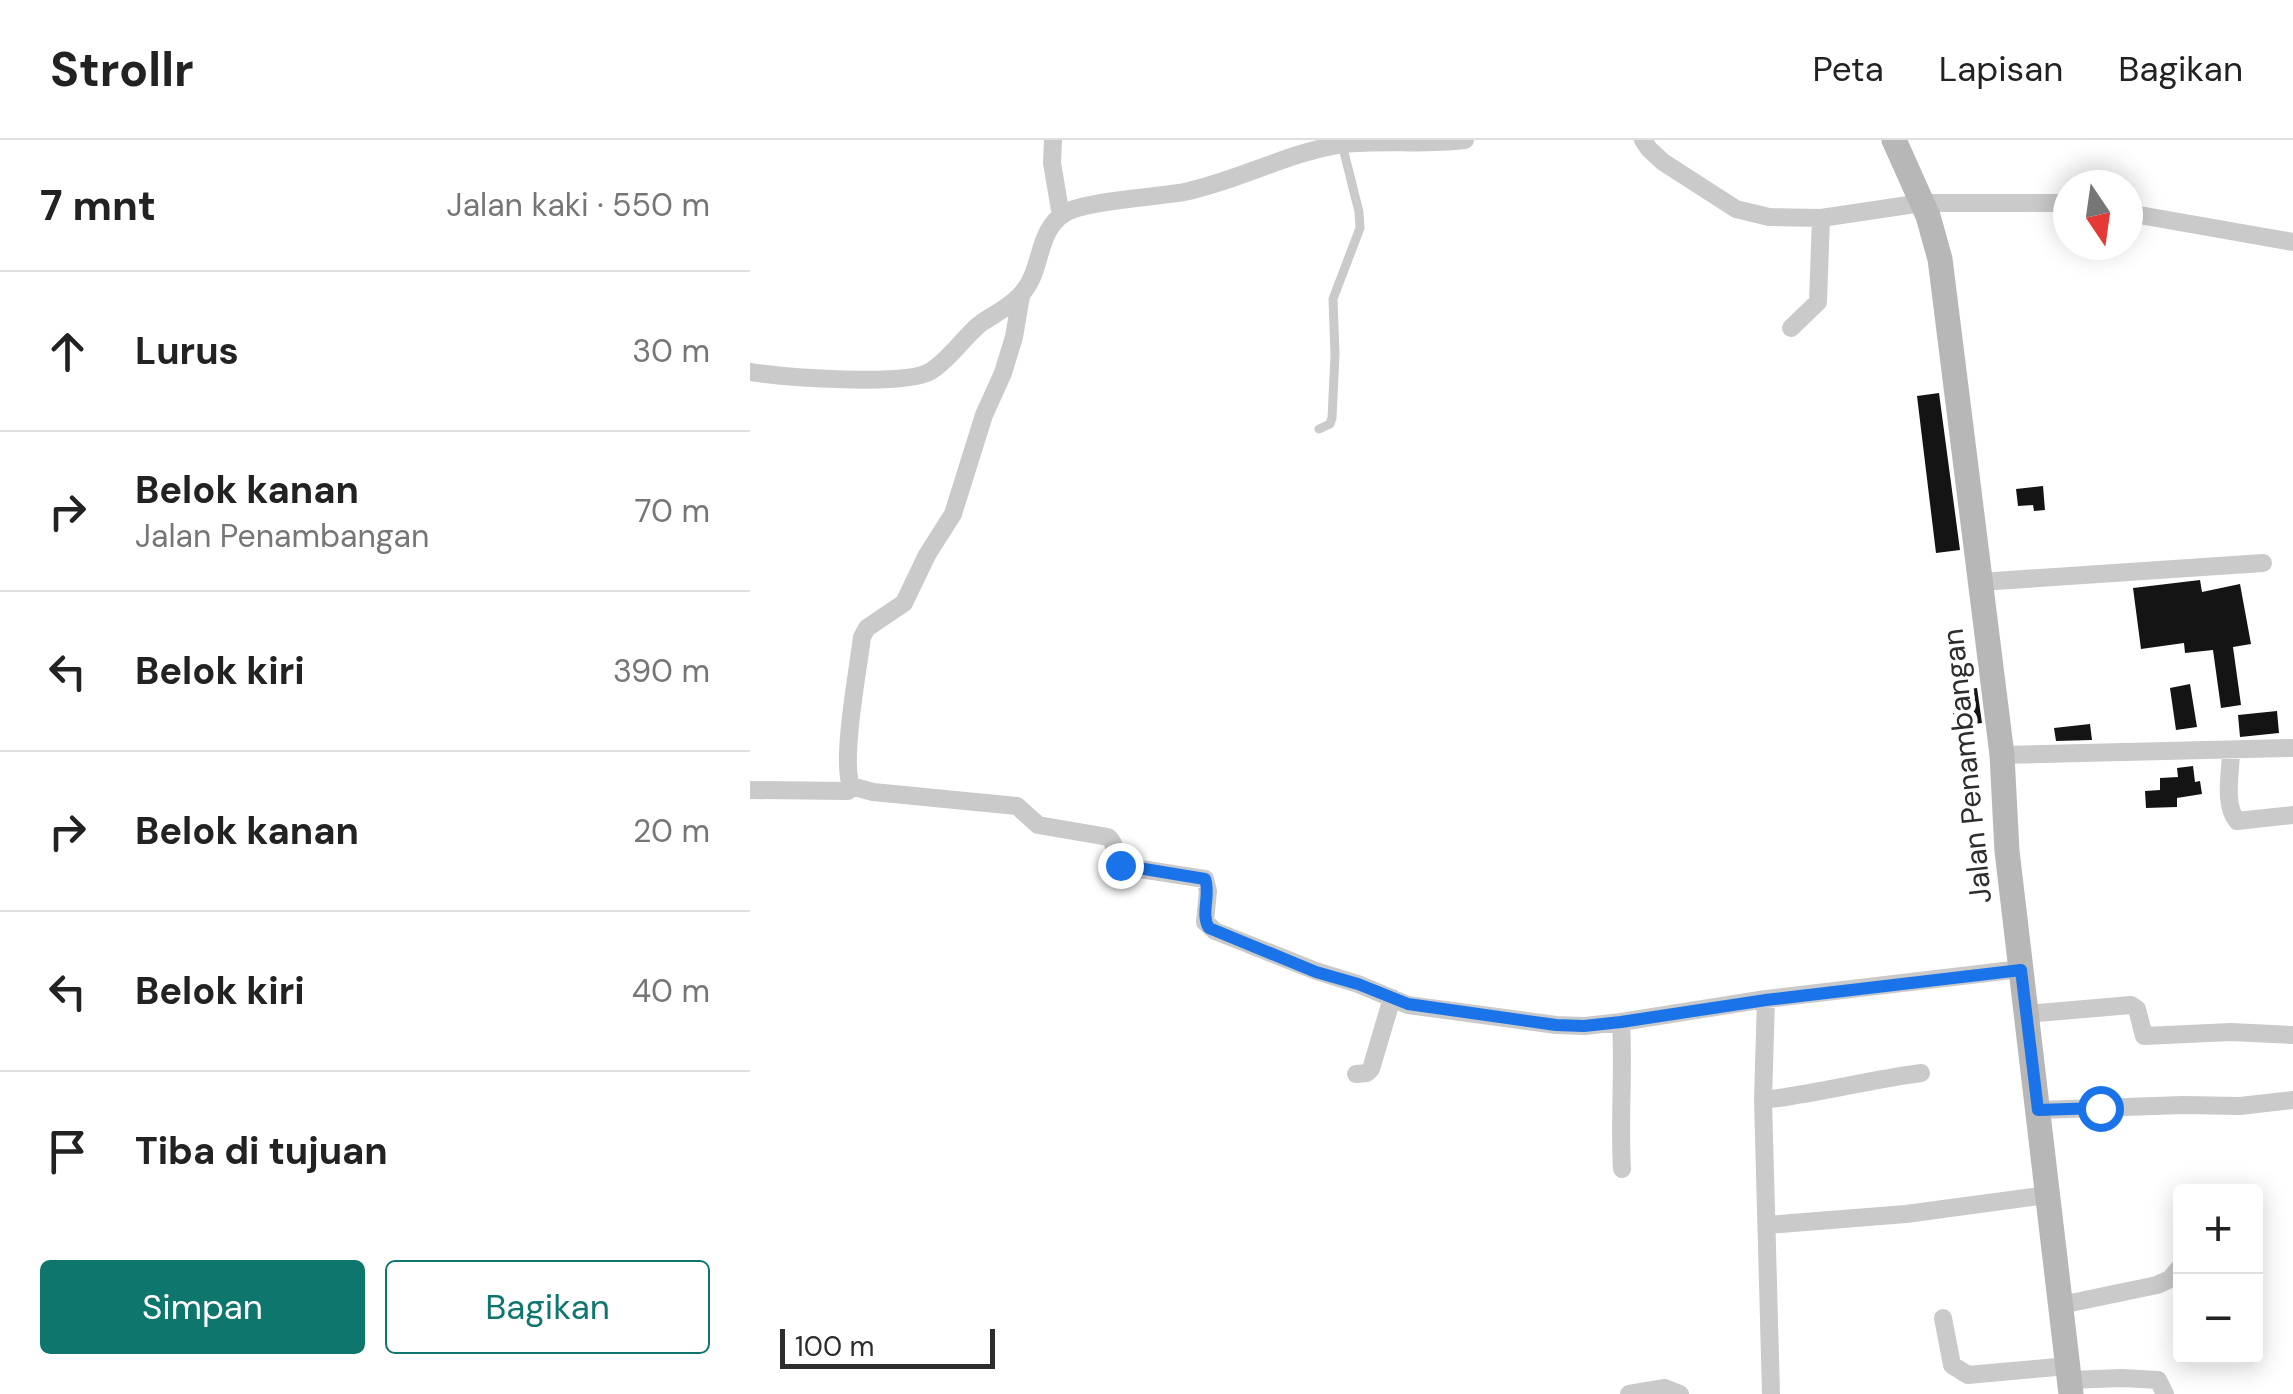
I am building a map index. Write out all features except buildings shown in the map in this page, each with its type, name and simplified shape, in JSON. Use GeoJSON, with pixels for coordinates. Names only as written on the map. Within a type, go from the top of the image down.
{"type":"FeatureCollection","features":[{"type":"Feature","properties":{"kind":"street"},"geometry":{"type":"LineString","coordinates":[[1053,140],[1052,163],[1061,216]]}},
{"type":"Feature","properties":{"kind":"street"},"geometry":{"type":"LineString","coordinates":[[750,372],[858,380],[919,376],[930,372],[978,326],[1020,296],[1048,230],[1066,212],[1218,184],[1342,144],[1465,140]]}},
{"type":"Feature","properties":{"kind":"street"},"geometry":{"type":"LineString","coordinates":[[1643,140],[1662,162],[1736,209],[1769,217],[1821,218],[1922,202],[2053,203]]}},
{"type":"Feature","properties":{"kind":"street","name":"Jalan Penambangan"},"geometry":{"type":"LineString","coordinates":[[1894,140],[1932,228],[1940,260],[2002,755],[2008,851],[2069,1380]]}},
{"type":"Feature","properties":{"kind":"street"},"geometry":{"type":"LineString","coordinates":[[2143,215],[2293,242]]}},
{"type":"Feature","properties":{"kind":"street"},"geometry":{"type":"LineString","coordinates":[[1791,328],[1818,302],[1821,218]]}},
{"type":"Feature","properties":{"kind":"street"},"geometry":{"type":"LineString","coordinates":[[750,790],[848,791],[849,746],[862,638],[867,628],[904,603],[927,555],[953,514],[984,415],[1014,338],[1020,296]]}},
{"type":"Feature","properties":{"kind":"street"},"geometry":{"type":"LineString","coordinates":[[1980,582],[2263,564]]}},
{"type":"Feature","properties":{"kind":"street"},"geometry":{"type":"LineString","coordinates":[[2002,755],[2293,748]]}},
{"type":"Feature","properties":{"kind":"street"},"geometry":{"type":"LineString","coordinates":[[2231,750],[2229,802],[2237,820],[2292,815]]}},
{"type":"Feature","properties":{"kind":"street"},"geometry":{"type":"LineString","coordinates":[[850,785],[873,792],[1017,806],[1038,826],[1108,838],[1121,866],[1205,879],[1205,922],[1209,928],[1316,972],[1428,1008],[1584,1026],[2021,970]]}},
{"type":"Feature","properties":{"kind":"street"},"geometry":{"type":"LineString","coordinates":[[1356,1074],[1371,1069],[1392,998]]}},
{"type":"Feature","properties":{"kind":"street"},"geometry":{"type":"LineString","coordinates":[[1766,1000],[1763,1100],[1771,1394]]}},
{"type":"Feature","properties":{"kind":"street"},"geometry":{"type":"LineString","coordinates":[[2027,1014],[2131,1005],[2136,1009],[2144,1036],[2231,1032],[2293,1035]]}},
{"type":"Feature","properties":{"kind":"street"},"geometry":{"type":"LineString","coordinates":[[1621,1022],[1622,1169]]}},
{"type":"Feature","properties":{"kind":"street"},"geometry":{"type":"LineString","coordinates":[[1763,1100],[1921,1073]]}},
{"type":"Feature","properties":{"kind":"street"},"geometry":{"type":"LineString","coordinates":[[2038,1110],[2240,1106],[2293,1100]]}},
{"type":"Feature","properties":{"kind":"street"},"geometry":{"type":"LineString","coordinates":[[1767,1225],[1906,1214],[2047,1195]]}},
{"type":"Feature","properties":{"kind":"street"},"geometry":{"type":"LineString","coordinates":[[2061,1305],[2157,1284],[2176,1274]]}},
{"type":"Feature","properties":{"kind":"street"},"geometry":{"type":"LineString","coordinates":[[1943,1318],[1952,1365],[1968,1375],[2158,1380],[2166,1394]]}},
{"type":"Feature","properties":{"kind":"street"},"geometry":{"type":"LineString","coordinates":[[1629,1394],[1665,1388],[1680,1394]]}},
{"type":"Feature","properties":{"kind":"lane"},"geometry":{"type":"LineString","coordinates":[[1319,429],[1330,424],[1332,418],[1333,298],[1360,228],[1360,212],[1342,144]]}},
{"type":"Feature","properties":{"kind":"route"},"geometry":{"type":"LineString","coordinates":[[1120,865],[1205,879],[1205,922],[1209,928],[1316,972],[1408,1004],[1556,1025],[1621,1022],[1766,1000],[2021,970],[2038,1110],[2100,1108]]}}]}
